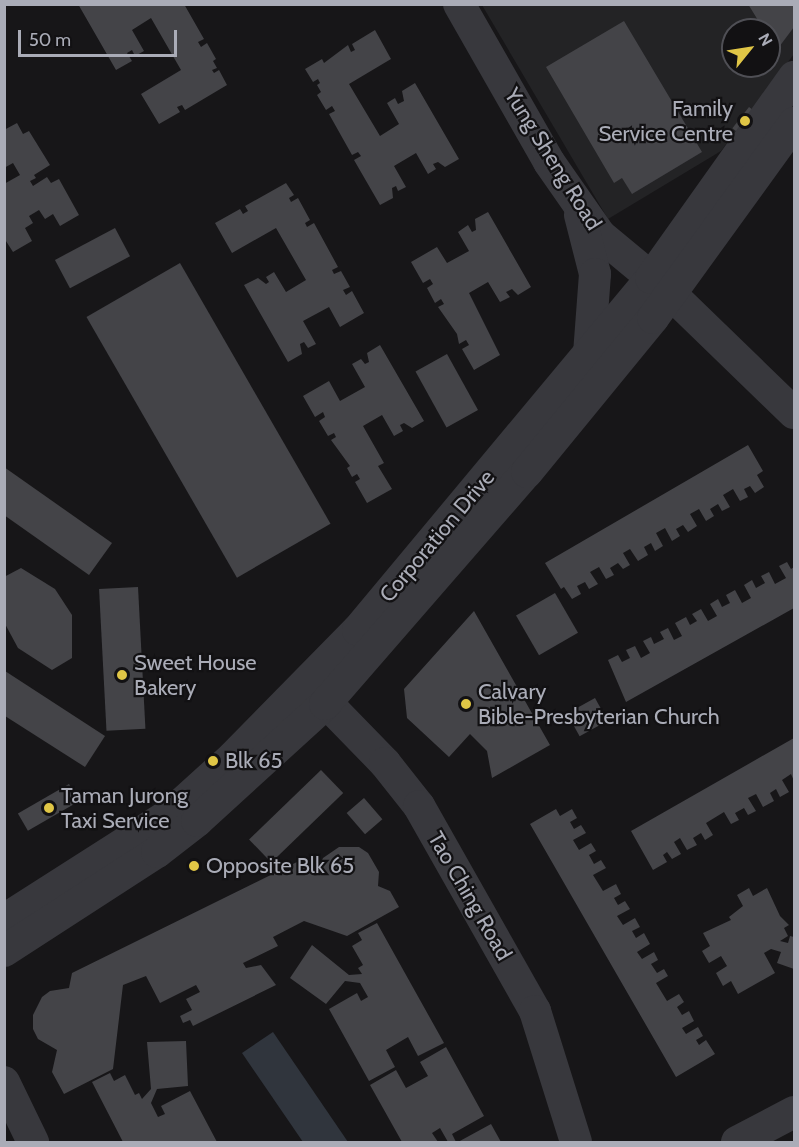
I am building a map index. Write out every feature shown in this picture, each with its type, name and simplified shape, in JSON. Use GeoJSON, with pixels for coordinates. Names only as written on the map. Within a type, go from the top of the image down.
{"type":"FeatureCollection","features":[{"type":"Feature","properties":{"kind":"street","name":"Yung Sheng Road"},"geometry":{"type":"LineString","coordinates":[[459,4],[578,208],[600,235],[661,286],[795,413]]}},
{"type":"Feature","properties":{"kind":"street","name":"Corporation Drive"},"geometry":{"type":"LineString","coordinates":[[4,951],[173,840],[527,472],[661,286],[795,77]]}},
{"type":"Feature","properties":{"kind":"street","name":"Corporation Drive"},"geometry":{"type":"LineString","coordinates":[[4,920],[170,814],[316,693],[358,630],[588,353],[661,286],[795,123]]}},
{"type":"Feature","properties":{"kind":"street"},"geometry":{"type":"LineString","coordinates":[[578,208],[595,274],[588,353]]}},
{"type":"Feature","properties":{"kind":"street","name":"Tao Ching Road"},"geometry":{"type":"LineString","coordinates":[[316,693],[385,763],[419,806],[535,1011],[576,1143]]}},
{"type":"Feature","properties":{"kind":"street"},"geometry":{"type":"LineString","coordinates":[[4,1082],[33,1143]]}},
{"type":"Feature","properties":{"kind":"street"},"geometry":{"type":"LineString","coordinates":[[737,1143],[795,1112]]}},
{"type":"Feature","properties":{"kind":"shaded area"},"geometry":{"type":"Polygon","coordinates":[[[482,5],[794,5],[794,54],[781,71],[781,18],[721,18],[721,78],[776,78],[721,151],[608,219],[482,5]]]}},
{"type":"Feature","properties":{"kind":"shaded area"},"geometry":{"type":"Polygon","coordinates":[[[273,1032],[348,1142],[303,1142],[242,1053],[273,1032]]]}},
{"type":"Feature","properties":{"kind":"building"},"geometry":{"type":"Polygon","coordinates":[[[78,4],[184,4],[204,39],[198,42],[201,47],[207,43],[216,59],[213,61],[217,68],[212,70],[214,73],[219,70],[227,85],[185,110],[182,105],[177,107],[180,112],[159,124],[141,94],[181,70],[151,18],[132,30],[144,51],[135,56],[132,50],[127,53],[132,61],[116,70],[78,4]]]}},
{"type":"Feature","properties":{"kind":"building"},"geometry":{"type":"Polygon","coordinates":[[[748,4],[794,4],[794,27],[781,44],[781,18],[757,18],[748,4]]]}},
{"type":"Feature","properties":{"kind":"building"},"geometry":{"type":"Polygon","coordinates":[[[624,21],[702,152],[632,194],[622,178],[614,183],[546,67],[624,21]]]}},
{"type":"Feature","properties":{"kind":"building"},"geometry":{"type":"Polygon","coordinates":[[[375,30],[391,59],[349,84],[380,136],[399,124],[387,103],[395,98],[398,104],[404,101],[402,91],[415,83],[459,159],[445,167],[438,162],[433,164],[436,169],[428,174],[416,153],[394,166],[406,187],[398,191],[396,186],[392,188],[393,198],[380,205],[354,160],[361,156],[358,152],[352,155],[329,114],[335,111],[332,106],[326,110],[317,95],[321,92],[317,85],[320,83],[318,79],[313,82],[305,69],[322,59],[324,63],[348,45],[351,52],[355,50],[352,44],[375,30]]]}},
{"type":"Feature","properties":{"kind":"building","name":"Family Service Centre"},"geometry":{"type":"Polygon","coordinates":[[[749,107],[758,114],[741,135],[732,128],[749,107]]]}},
{"type":"Feature","properties":{"kind":"building"},"geometry":{"type":"Polygon","coordinates":[[[17,123],[23,134],[29,131],[50,165],[34,175],[36,178],[30,181],[33,186],[47,177],[51,183],[59,179],[79,215],[60,226],[53,214],[45,219],[39,210],[29,216],[33,223],[25,228],[32,241],[13,252],[4,238],[4,184],[20,175],[13,163],[4,168],[4,130],[17,123]]]}},
{"type":"Feature","properties":{"kind":"building"},"geometry":{"type":"Polygon","coordinates":[[[286,183],[294,195],[289,198],[291,202],[298,198],[310,220],[305,223],[307,227],[314,223],[338,267],[332,270],[334,274],[341,271],[350,287],[343,290],[346,295],[352,291],[364,313],[340,327],[329,307],[303,321],[316,344],[308,348],[304,342],[300,344],[302,354],[288,362],[244,285],[258,278],[266,284],[269,282],[266,277],[274,272],[286,292],[306,280],[276,228],[232,253],[215,223],[240,209],[243,214],[248,211],[245,206],[286,183]]]}},
{"type":"Feature","properties":{"kind":"building"},"geometry":{"type":"Polygon","coordinates":[[[488,212],[531,287],[518,295],[512,289],[506,292],[510,297],[500,302],[488,282],[469,293],[500,355],[474,370],[462,349],[469,345],[466,340],[459,344],[457,334],[438,307],[444,304],[441,299],[435,303],[427,288],[433,284],[430,279],[423,283],[411,262],[437,247],[447,263],[469,251],[458,232],[468,225],[472,232],[476,230],[475,219],[488,212]]]}},
{"type":"Feature","properties":{"kind":"building"},"geometry":{"type":"Polygon","coordinates":[[[115,228],[130,256],[70,288],[55,260],[115,228]]]}},
{"type":"Feature","properties":{"kind":"building"},"geometry":{"type":"Polygon","coordinates":[[[180,263],[330,524],[237,578],[86,317],[180,263]]]}},
{"type":"Feature","properties":{"kind":"building"},"geometry":{"type":"Polygon","coordinates":[[[380,345],[424,421],[412,428],[404,423],[400,425],[403,431],[394,436],[382,415],[363,426],[384,463],[378,466],[392,489],[367,503],[355,482],[360,479],[357,474],[352,477],[347,468],[350,466],[331,440],[336,437],[334,433],[328,436],[319,421],[325,417],[323,412],[315,417],[303,396],[329,381],[340,401],[365,387],[352,364],[361,359],[365,364],[369,362],[367,353],[380,345]]]}},
{"type":"Feature","properties":{"kind":"building"},"geometry":{"type":"Polygon","coordinates":[[[447,354],[478,410],[447,427],[416,371],[447,354]]]}},
{"type":"Feature","properties":{"kind":"building"},"geometry":{"type":"Polygon","coordinates":[[[748,445],[763,471],[757,475],[764,487],[755,493],[750,486],[744,489],[748,497],[740,501],[733,489],[723,495],[730,507],[722,511],[718,504],[710,509],[714,516],[706,521],[699,509],[690,514],[697,526],[688,532],[683,525],[676,529],[680,536],[672,541],[665,528],[656,533],[663,546],[655,551],[651,543],[644,547],[648,555],[638,561],[630,549],[623,553],[630,565],[623,569],[618,563],[610,568],[614,575],[606,579],[599,567],[590,572],[598,584],[589,589],[585,582],[577,586],[581,594],[572,599],[564,587],[561,589],[545,563],[748,445]]]}},
{"type":"Feature","properties":{"kind":"building"},"geometry":{"type":"Polygon","coordinates":[[[4,467],[112,543],[89,575],[4,515],[4,467]]]}},
{"type":"Feature","properties":{"kind":"building"},"geometry":{"type":"Polygon","coordinates":[[[787,562],[791,569],[794,567],[794,608],[626,702],[608,660],[618,655],[622,662],[630,658],[626,650],[635,646],[641,658],[650,653],[643,641],[651,637],[654,644],[664,639],[660,632],[668,628],[674,640],[682,636],[675,623],[686,617],[690,625],[697,621],[692,614],[701,609],[708,621],[717,616],[710,604],[718,599],[722,607],[730,603],[726,595],[735,590],[742,603],[751,598],[744,585],[752,580],[756,588],[765,583],[761,576],[769,572],[775,584],[786,578],[779,566],[787,562]]]}},
{"type":"Feature","properties":{"kind":"building"},"geometry":{"type":"Polygon","coordinates":[[[21,568],[55,589],[72,615],[72,658],[52,670],[18,648],[4,622],[4,577],[21,568]]]}},
{"type":"Feature","properties":{"kind":"building"},"geometry":{"type":"Polygon","coordinates":[[[138,587],[145,729],[106,731],[99,589],[138,587]]]}},
{"type":"Feature","properties":{"kind":"building"},"geometry":{"type":"Polygon","coordinates":[[[555,593],[578,633],[539,655],[516,616],[555,593]]]}},
{"type":"Feature","properties":{"kind":"building","name":"Calvary Bible-Presbyterian Church"},"geometry":{"type":"Polygon","coordinates":[[[474,611],[550,745],[492,778],[487,751],[470,734],[449,757],[407,718],[404,689],[474,611]]]}},
{"type":"Feature","properties":{"kind":"building"},"geometry":{"type":"Polygon","coordinates":[[[5,671],[105,736],[85,767],[5,716],[5,671]]]}},
{"type":"Feature","properties":{"kind":"building"},"geometry":{"type":"Polygon","coordinates":[[[595,698],[608,721],[580,736],[567,714],[595,698]]]}},
{"type":"Feature","properties":{"kind":"building"},"geometry":{"type":"Polygon","coordinates":[[[794,738],[794,781],[791,774],[782,780],[789,792],[780,797],[776,789],[770,793],[774,801],[763,807],[756,794],[748,798],[756,811],[748,815],[744,808],[735,813],[739,820],[731,824],[724,812],[706,823],[713,835],[705,840],[701,833],[693,838],[697,845],[687,850],[680,838],[674,842],[681,854],[672,859],[667,852],[663,855],[667,862],[653,870],[631,831],[794,738]]]}},
{"type":"Feature","properties":{"kind":"building"},"geometry":{"type":"Polygon","coordinates":[[[321,770],[343,793],[271,862],[249,839],[321,770]]]}},
{"type":"Feature","properties":{"kind":"building","name":"Taman Jurong Taxi Service"},"geometry":{"type":"Polygon","coordinates":[[[69,784],[79,801],[28,831],[18,814],[69,784]]]}},
{"type":"Feature","properties":{"kind":"building"},"geometry":{"type":"Polygon","coordinates":[[[364,798],[382,819],[365,834],[347,813],[364,798]]]}},
{"type":"Feature","properties":{"kind":"building"},"geometry":{"type":"Polygon","coordinates":[[[556,809],[560,816],[572,809],[577,818],[570,822],[574,829],[581,825],[586,833],[573,840],[579,850],[591,843],[596,851],[589,855],[594,864],[601,860],[606,868],[593,875],[603,891],[616,884],[621,894],[614,898],[618,905],[625,901],[630,909],[617,916],[623,925],[635,918],[640,927],[632,931],[636,938],[644,933],[650,944],[637,952],[642,959],[654,952],[658,960],[651,964],[657,973],[664,969],[668,976],[656,983],[667,1001],[679,994],[684,1002],[677,1007],[682,1015],[689,1011],[694,1021],[682,1028],[686,1034],[698,1027],[703,1036],[696,1040],[699,1045],[706,1040],[715,1054],[676,1077],[530,824],[556,809]]]}},
{"type":"Feature","properties":{"kind":"building"},"geometry":{"type":"Polygon","coordinates":[[[339,847],[359,847],[368,853],[379,872],[378,886],[390,891],[399,907],[347,936],[304,921],[273,937],[278,946],[243,963],[246,968],[261,965],[276,985],[193,1026],[190,1020],[183,1023],[180,1016],[192,1010],[186,999],[200,992],[196,985],[160,1003],[146,976],[123,985],[113,1069],[64,1094],[52,1072],[57,1050],[38,1039],[33,1029],[33,1015],[42,997],[50,991],[69,988],[72,973],[299,861],[319,867],[323,858],[339,847]]]}},
{"type":"Feature","properties":{"kind":"building"},"geometry":{"type":"Polygon","coordinates":[[[749,888],[753,896],[767,888],[780,916],[789,925],[784,928],[788,936],[780,941],[788,943],[790,936],[794,937],[794,969],[777,963],[781,952],[771,949],[764,953],[775,973],[738,994],[731,981],[723,986],[716,973],[727,966],[721,956],[709,963],[702,951],[710,946],[703,933],[731,920],[729,917],[743,906],[737,895],[749,888]]]}},
{"type":"Feature","properties":{"kind":"building"},"geometry":{"type":"Polygon","coordinates":[[[377,923],[444,1043],[418,1056],[408,1037],[386,1050],[395,1067],[369,1081],[329,1009],[357,993],[361,1001],[368,997],[360,983],[345,981],[326,1004],[290,978],[312,945],[349,975],[362,974],[358,968],[363,965],[352,946],[362,940],[358,933],[377,923]]]}},
{"type":"Feature","properties":{"kind":"building"},"geometry":{"type":"Polygon","coordinates":[[[186,1041],[188,1086],[157,1089],[151,1103],[158,1117],[165,1114],[161,1106],[190,1091],[217,1142],[123,1142],[92,1082],[110,1073],[114,1081],[125,1075],[135,1095],[139,1093],[142,1099],[151,1089],[147,1042],[186,1041]]]}},
{"type":"Feature","properties":{"kind":"building"},"geometry":{"type":"Polygon","coordinates":[[[446,1047],[484,1116],[452,1134],[456,1142],[448,1142],[440,1128],[432,1133],[438,1142],[402,1142],[370,1085],[396,1070],[406,1088],[428,1076],[420,1062],[446,1047]]]}},
{"type":"Feature","properties":{"kind":"building"},"geometry":{"type":"Polygon","coordinates":[[[491,1124],[501,1142],[458,1142],[491,1124]]]}},
{"type":"Feature","properties":{"kind":"place","name":"Family Service Centre"},"geometry":{"type":"Point","coordinates":[745,121]}},
{"type":"Feature","properties":{"kind":"place","name":"Sweet House Bakery"},"geometry":{"type":"Point","coordinates":[122,675]}},
{"type":"Feature","properties":{"kind":"place","name":"Calvary Bible-Presbyterian Church"},"geometry":{"type":"Point","coordinates":[466,704]}},
{"type":"Feature","properties":{"kind":"place","name":"Blk 65"},"geometry":{"type":"Point","coordinates":[213,761]}},
{"type":"Feature","properties":{"kind":"place","name":"Taman Jurong Taxi Service"},"geometry":{"type":"Point","coordinates":[49,808]}},
{"type":"Feature","properties":{"kind":"place","name":"Opposite Blk 65"},"geometry":{"type":"Point","coordinates":[194,866]}}]}
